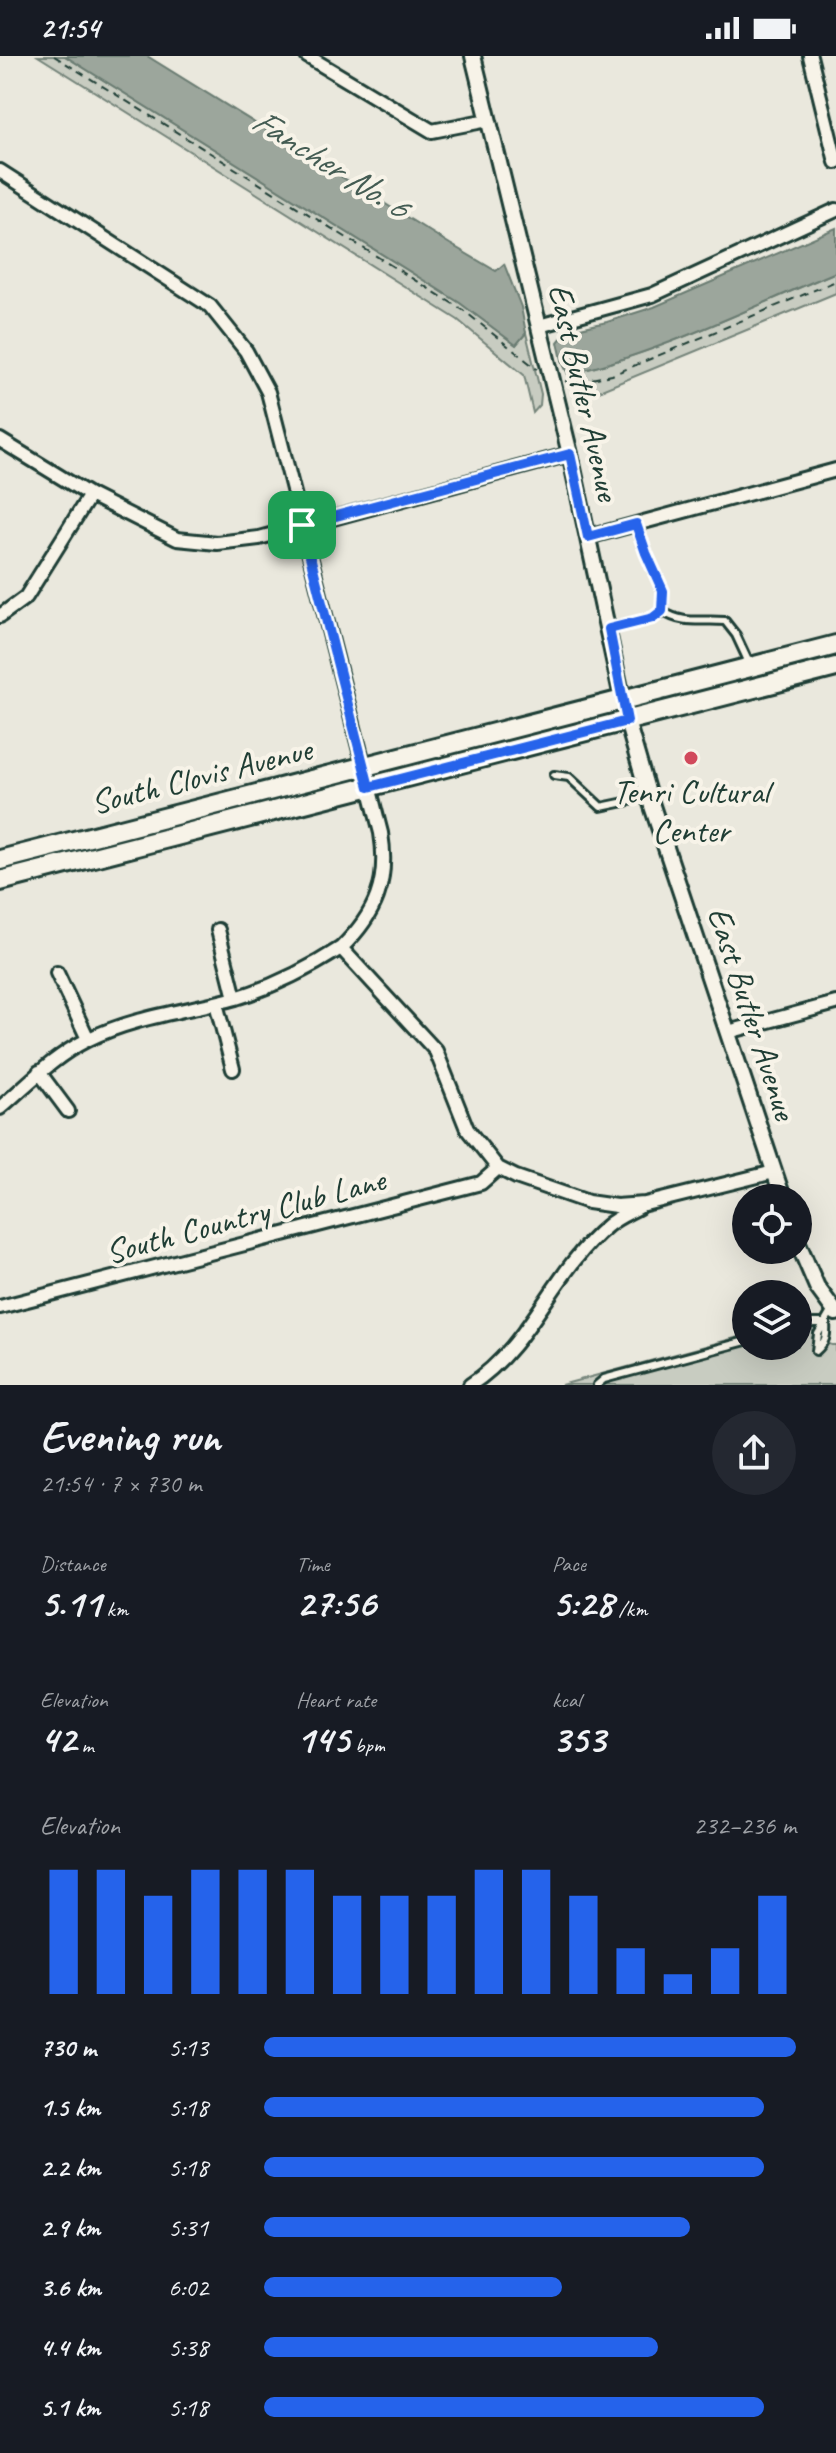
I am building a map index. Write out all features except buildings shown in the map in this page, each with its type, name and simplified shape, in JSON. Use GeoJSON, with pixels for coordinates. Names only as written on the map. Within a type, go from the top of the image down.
{"type":"FeatureCollection","features":[{"type":"Feature","properties":{"kind":"main road","name":"South Clovis Avenue"},"geometry":{"type":"LineString","coordinates":[[0,860],[836,645]]}},
{"type":"Feature","properties":{"kind":"main road","name":"South Clovis Avenue"},"geometry":{"type":"LineString","coordinates":[[0,881],[836,667]]}},
{"type":"Feature","properties":{"kind":"street"},"geometry":{"type":"LineString","coordinates":[[307,56],[432,131],[488,120]]}},
{"type":"Feature","properties":{"kind":"street","name":"East Butler Avenue"},"geometry":{"type":"LineString","coordinates":[[473,56],[570,454],[627,721],[649,797],[778,1184]]}},
{"type":"Feature","properties":{"kind":"street"},"geometry":{"type":"LineString","coordinates":[[810,56],[836,162]]}},
{"type":"Feature","properties":{"kind":"street"},"geometry":{"type":"LineString","coordinates":[[0,171],[210,306],[246,351],[268,392],[384,853],[379,893],[371,912],[341,948],[295,976],[235,998],[122,1027],[88,1039],[39,1072],[0,1108]]}},
{"type":"Feature","properties":{"kind":"street"},"geometry":{"type":"LineString","coordinates":[[539,326],[652,295],[836,210]]}},
{"type":"Feature","properties":{"kind":"street"},"geometry":{"type":"LineString","coordinates":[[0,440],[90,495],[177,539],[217,543],[259,538],[570,454]]}},
{"type":"Feature","properties":{"kind":"street"},"geometry":{"type":"LineString","coordinates":[[588,537],[836,470]]}},
{"type":"Feature","properties":{"kind":"street"},"geometry":{"type":"LineString","coordinates":[[0,616],[26,597],[90,495]]}},
{"type":"Feature","properties":{"kind":"street"},"geometry":{"type":"LineString","coordinates":[[218,930],[235,998]]}},
{"type":"Feature","properties":{"kind":"street"},"geometry":{"type":"LineString","coordinates":[[341,948],[436,1051],[467,1129],[498,1168],[588,1202],[616,1206],[645,1204],[774,1172]]}},
{"type":"Feature","properties":{"kind":"street"},"geometry":{"type":"LineString","coordinates":[[57,973],[88,1039]]}},
{"type":"Feature","properties":{"kind":"street"},"geometry":{"type":"LineString","coordinates":[[216,1003],[233,1069]]}},
{"type":"Feature","properties":{"kind":"street"},"geometry":{"type":"LineString","coordinates":[[728,1032],[836,1003]]}},
{"type":"Feature","properties":{"kind":"street"},"geometry":{"type":"LineString","coordinates":[[39,1072],[68,1111]]}},
{"type":"Feature","properties":{"kind":"street","name":"South Country Club Lane"},"geometry":{"type":"LineString","coordinates":[[0,1307],[481,1183],[498,1168]]}},
{"type":"Feature","properties":{"kind":"street"},"geometry":{"type":"LineString","coordinates":[[470,1385],[491,1370],[518,1339],[569,1268],[594,1240],[619,1217],[645,1204]]}},
{"type":"Feature","properties":{"kind":"street"},"geometry":{"type":"LineString","coordinates":[[807,1264],[832,1315]]}},
{"type":"Feature","properties":{"kind":"lane"},"geometry":{"type":"LineString","coordinates":[[609,629],[653,618],[662,611],[663,591],[636,524]]}},
{"type":"Feature","properties":{"kind":"lane"},"geometry":{"type":"LineString","coordinates":[[662,611],[673,618],[692,622],[725,621],[736,635],[751,667]]}},
{"type":"Feature","properties":{"kind":"lane"},"geometry":{"type":"LineString","coordinates":[[554,775],[569,777],[601,807],[649,797]]}},
{"type":"Feature","properties":{"kind":"lane"},"geometry":{"type":"LineString","coordinates":[[812,1323],[832,1315]]}},
{"type":"Feature","properties":{"kind":"lane"},"geometry":{"type":"LineString","coordinates":[[597,1385],[604,1379],[732,1345]]}},
{"type":"Feature","properties":{"kind":"path"},"geometry":{"type":"LineString","coordinates":[[54,56],[463,310],[540,371],[571,383],[612,375],[836,281]]}},
{"type":"Feature","properties":{"kind":"shaded area"},"geometry":{"type":"Polygon","coordinates":[[[38,56],[65,56],[460,303],[516,345],[526,333],[541,394],[540,405],[533,413],[524,375],[458,320],[38,56]]]}},
{"type":"Feature","properties":{"kind":"shaded area"},"geometry":{"type":"Polygon","coordinates":[[[65,56],[147,56],[496,271],[504,264],[521,307],[526,333],[516,345],[460,303],[65,56]]]}},
{"type":"Feature","properties":{"kind":"shaded area"},"geometry":{"type":"Polygon","coordinates":[[[836,228],[836,272],[670,342],[568,374],[558,342],[567,331],[654,307],[836,228]]]}},
{"type":"Feature","properties":{"kind":"shaded area"},"geometry":{"type":"Polygon","coordinates":[[[836,272],[836,293],[580,399],[575,387],[570,386],[568,374],[636,355],[836,272]]]}},
{"type":"Feature","properties":{"kind":"shaded area"},"geometry":{"type":"Polygon","coordinates":[[[812,1338],[836,1345],[836,1385],[561,1385],[732,1339],[732,1360],[812,1360],[812,1338]]]}},
{"type":"Feature","properties":{"kind":"place","name":"Tenri Cultural Center"},"geometry":{"type":"Point","coordinates":[691,758]}},
{"type":"Feature","properties":{"kind":"route"},"geometry":{"type":"LineString","coordinates":[[570,454],[588,537],[636,524],[663,591],[662,611],[653,618],[609,629],[627,721],[369,787],[302,525],[570,454]]}},
{"type":"Feature","properties":{"kind":"water label","name":"Fancher No. 6"},"geometry":{"type":"Point","coordinates":[331,162]}}]}
